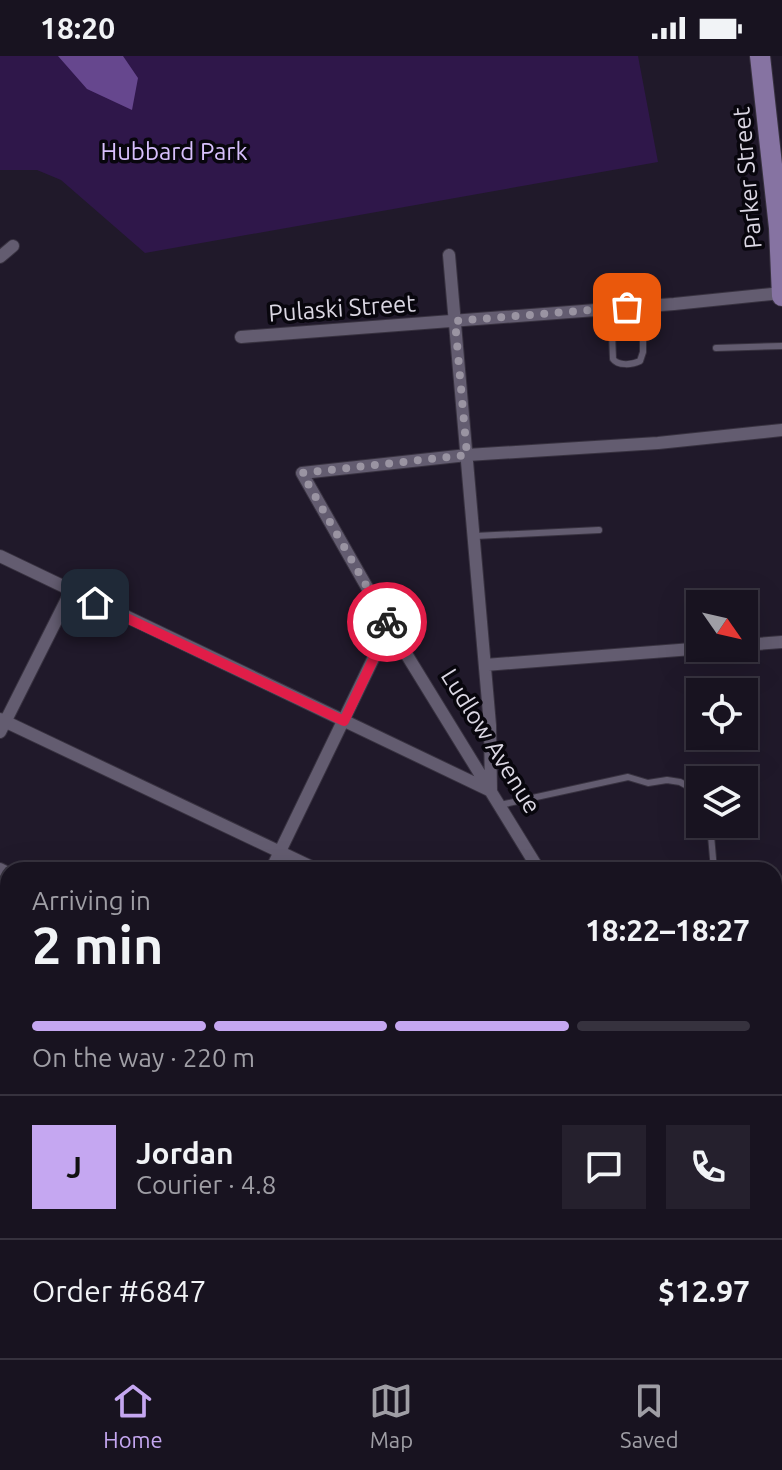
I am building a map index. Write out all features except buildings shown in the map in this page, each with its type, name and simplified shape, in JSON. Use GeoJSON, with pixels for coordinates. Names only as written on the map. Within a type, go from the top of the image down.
{"type":"FeatureCollection","features":[{"type":"Feature","properties":{"kind":"main road","name":"Parker Street"},"geometry":{"type":"LineString","coordinates":[[760,56],[779,228],[782,294]]}},
{"type":"Feature","properties":{"kind":"street"},"geometry":{"type":"LineString","coordinates":[[0,257],[13,246]]}},
{"type":"Feature","properties":{"kind":"street"},"geometry":{"type":"LineString","coordinates":[[0,556],[491,791],[490,725],[449,255]]}},
{"type":"Feature","properties":{"kind":"street","name":"Pulaski Street"},"geometry":{"type":"LineString","coordinates":[[241,337],[782,294]]}},
{"type":"Feature","properties":{"kind":"street"},"geometry":{"type":"LineString","coordinates":[[467,455],[658,443],[782,430]]}},
{"type":"Feature","properties":{"kind":"street","name":"Ludlow Avenue"},"geometry":{"type":"LineString","coordinates":[[467,455],[302,473],[389,626],[534,862]]}},
{"type":"Feature","properties":{"kind":"street"},"geometry":{"type":"LineString","coordinates":[[71,591],[2,724],[301,862]]}},
{"type":"Feature","properties":{"kind":"street"},"geometry":{"type":"LineString","coordinates":[[275,862],[389,626]]}},
{"type":"Feature","properties":{"kind":"street"},"geometry":{"type":"LineString","coordinates":[[758,644],[782,642]]}},
{"type":"Feature","properties":{"kind":"street"},"geometry":{"type":"LineString","coordinates":[[485,665],[686,649]]}},
{"type":"Feature","properties":{"kind":"lane"},"geometry":{"type":"LineString","coordinates":[[611,308],[613,359],[620,364],[636,363],[643,357],[643,306]]}},
{"type":"Feature","properties":{"kind":"lane"},"geometry":{"type":"LineString","coordinates":[[716,348],[782,346]]}},
{"type":"Feature","properties":{"kind":"lane"},"geometry":{"type":"LineString","coordinates":[[475,536],[599,530]]}},
{"type":"Feature","properties":{"kind":"lane"},"geometry":{"type":"LineString","coordinates":[[500,805],[628,777],[648,783],[667,780],[686,785]]}},
{"type":"Feature","properties":{"kind":"lane"},"geometry":{"type":"LineString","coordinates":[[711,838],[713,862]]}},
{"type":"Feature","properties":{"kind":"green space","name":"Hubbard Park"},"geometry":{"type":"Polygon","coordinates":[[[0,56],[638,56],[658,162],[145,253],[61,180],[37,170],[0,170],[0,56]]]}},
{"type":"Feature","properties":{"kind":"shaded area"},"geometry":{"type":"Polygon","coordinates":[[[58,56],[123,56],[138,78],[132,110],[87,89],[58,56]]]}},
{"type":"Feature","properties":{"kind":"way so far"},"geometry":{"type":"LineString","coordinates":[[387,622],[302,473],[467,455],[455,321],[627,307]]}},
{"type":"Feature","properties":{"kind":"route"},"geometry":{"type":"LineString","coordinates":[[95,603],[344,721],[389,626],[387,622]]}}]}
